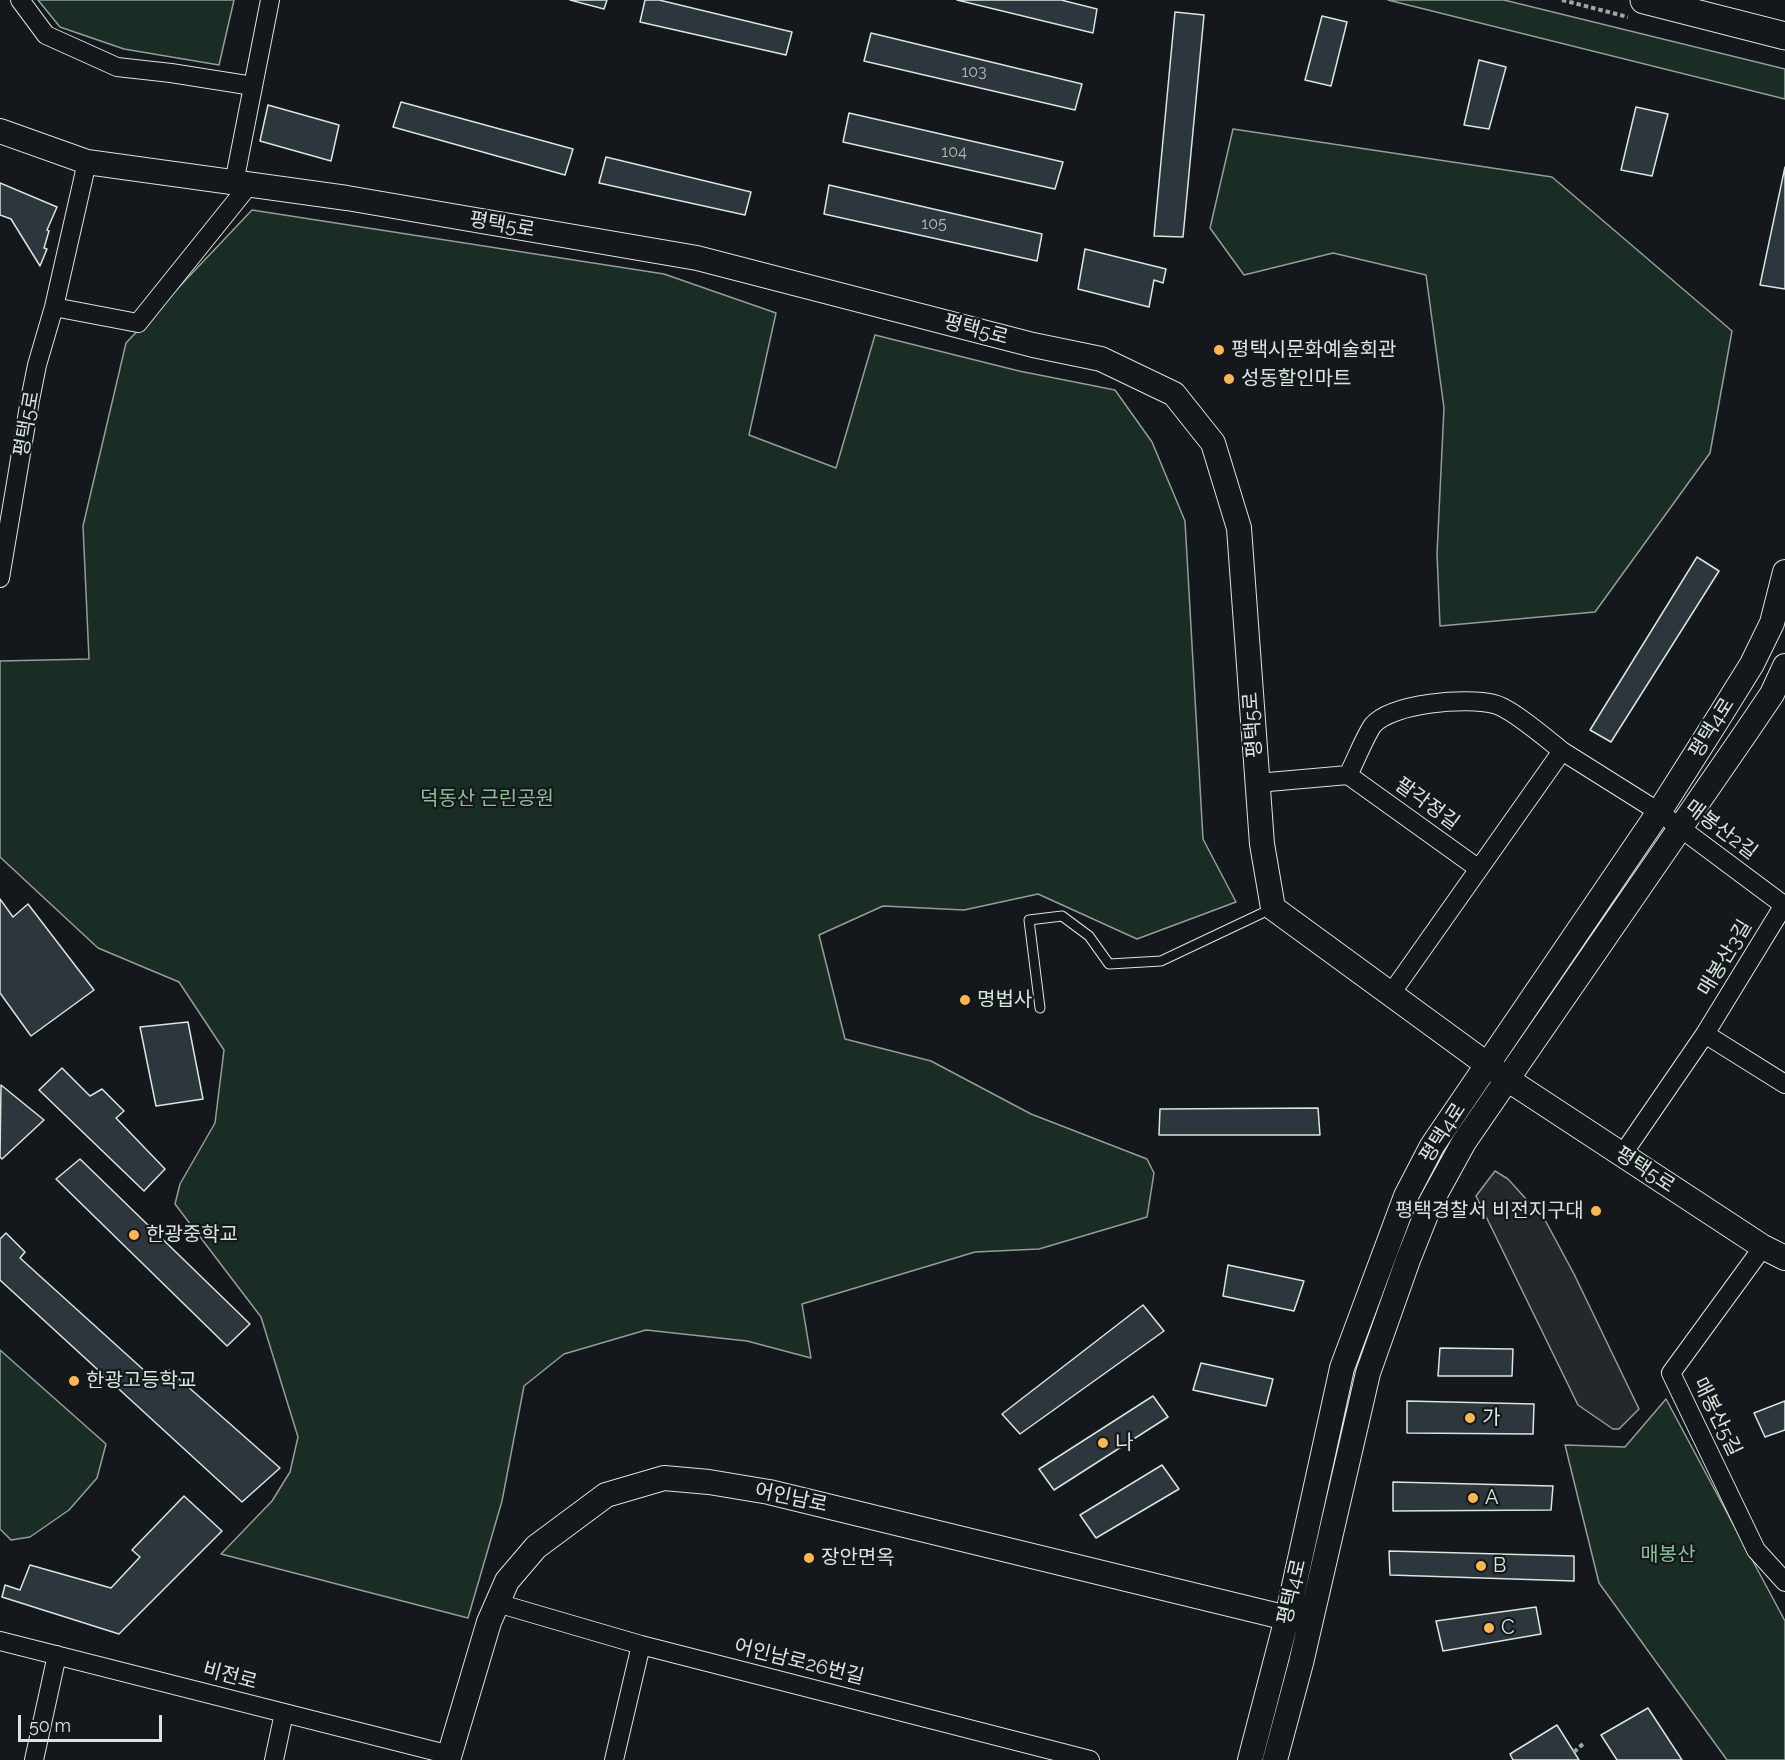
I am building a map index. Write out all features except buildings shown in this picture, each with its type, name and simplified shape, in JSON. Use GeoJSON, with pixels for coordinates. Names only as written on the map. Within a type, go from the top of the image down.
{"type":"FeatureCollection","features":[{"type":"Feature","properties":{"kind":"main road"},"geometry":{"type":"LineString","coordinates":[[1644,0],[1785,36]]}},
{"type":"Feature","properties":{"kind":"street"},"geometry":{"type":"LineString","coordinates":[[20,0],[46,35],[117,67],[253,86]]}},
{"type":"Feature","properties":{"kind":"street"},"geometry":{"type":"LineString","coordinates":[[54,307],[138,323],[241,184],[253,86],[270,0]]}},
{"type":"Feature","properties":{"kind":"street","name":"평택5로"},"geometry":{"type":"LineString","coordinates":[[0,131],[87,162],[347,198],[697,258],[1033,345],[1101,359],[1174,394],[1213,443],[1239,528],[1262,844],[1273,908],[1497,1072],[1763,1248],[1785,1258]]}},
{"type":"Feature","properties":{"kind":"street","name":"평택5로"},"geometry":{"type":"LineString","coordinates":[[0,578],[30,400],[87,162]]}},
{"type":"Feature","properties":{"kind":"street","name":"평택4로"},"geometry":{"type":"LineString","coordinates":[[1275,1760],[1301,1663],[1368,1373],[1431,1202],[1464,1142],[1497,1072],[1752,664],[1772,623],[1785,572]]}},
{"type":"Feature","properties":{"kind":"street","name":"평택4로"},"geometry":{"type":"LineString","coordinates":[[1250,1760],[1287,1618],[1342,1368],[1406,1196],[1418,1171],[1432,1146],[1497,1072],[1680,829],[1772,694],[1785,666]]}},
{"type":"Feature","properties":{"kind":"street"},"geometry":{"type":"LineString","coordinates":[[1257,783],[1348,775],[1373,725],[1389,713],[1433,703],[1472,702],[1495,704],[1531,726],[1562,751],[1659,812]]}},
{"type":"Feature","properties":{"kind":"street"},"geometry":{"type":"LineString","coordinates":[[1390,995],[1562,751]]}},
{"type":"Feature","properties":{"kind":"street","name":"팔각정길"},"geometry":{"type":"LineString","coordinates":[[1348,775],[1479,869]]}},
{"type":"Feature","properties":{"kind":"street","name":"매봉산2길"},"geometry":{"type":"LineString","coordinates":[[1659,812],[1784,905]]}},
{"type":"Feature","properties":{"kind":"street","name":"매봉산3길"},"geometry":{"type":"LineString","coordinates":[[1622,1155],[1705,1034],[1784,905]]}},
{"type":"Feature","properties":{"kind":"street"},"geometry":{"type":"LineString","coordinates":[[1705,1034],[1785,1084]]}},
{"type":"Feature","properties":{"kind":"street","name":"매봉산5길"},"geometry":{"type":"LineString","coordinates":[[1763,1248],[1671,1373],[1756,1550],[1785,1582]]}},
{"type":"Feature","properties":{"kind":"street","name":"어인남로"},"geometry":{"type":"LineString","coordinates":[[449,1757],[489,1622],[507,1581],[536,1547],[606,1495],[664,1478],[709,1482],[769,1492],[1287,1618]]}},
{"type":"Feature","properties":{"kind":"street","name":"어인남로26번길"},"geometry":{"type":"LineString","coordinates":[[497,1603],[641,1645],[1090,1760]]}},
{"type":"Feature","properties":{"kind":"street","name":"비전로"},"geometry":{"type":"LineString","coordinates":[[0,1641],[449,1757]]}},
{"type":"Feature","properties":{"kind":"street"},"geometry":{"type":"LineString","coordinates":[[614,1760],[641,1645]]}},
{"type":"Feature","properties":{"kind":"street"},"geometry":{"type":"LineString","coordinates":[[34,1760],[57,1655]]}},
{"type":"Feature","properties":{"kind":"street"},"geometry":{"type":"LineString","coordinates":[[274,1760],[284,1713]]}},
{"type":"Feature","properties":{"kind":"lane"},"geometry":{"type":"LineString","coordinates":[[1040,1008],[1029,920],[1062,916],[1089,936],[1109,964],[1161,961],[1273,908]]}},
{"type":"Feature","properties":{"kind":"path"},"geometry":{"type":"LineString","coordinates":[[1574,1752],[1585,1742]]}},
{"type":"Feature","properties":{"kind":"green space"},"geometry":{"type":"Polygon","coordinates":[[[38,0],[234,0],[219,65],[124,49],[60,27],[38,0]]]}},
{"type":"Feature","properties":{"kind":"green space"},"geometry":{"type":"Polygon","coordinates":[[[1388,0],[1504,0],[1785,69],[1785,99],[1388,0]]]}},
{"type":"Feature","properties":{"kind":"green space"},"geometry":{"type":"Polygon","coordinates":[[[1233,129],[1552,177],[1732,331],[1710,453],[1595,612],[1440,626],[1437,554],[1444,408],[1426,275],[1333,253],[1244,275],[1210,228],[1233,129]]]}},
{"type":"Feature","properties":{"kind":"green space","name":"덕동산 근린공원"},"geometry":{"type":"Polygon","coordinates":[[[252,210],[664,274],[776,313],[749,435],[836,468],[875,335],[1019,371],[1115,390],[1152,442],[1185,521],[1203,839],[1236,902],[1137,939],[1038,894],[964,910],[883,906],[819,935],[845,1039],[931,1061],[1031,1114],[1147,1159],[1154,1173],[1147,1217],[1039,1249],[975,1252],[802,1304],[811,1358],[747,1341],[646,1330],[564,1354],[524,1386],[502,1501],[468,1618],[221,1554],[272,1501],[290,1472],[298,1437],[261,1317],[175,1204],[180,1184],[215,1123],[224,1050],[179,982],[98,948],[0,857],[0,661],[89,659],[83,526],[126,343],[252,210]]]}},
{"type":"Feature","properties":{"kind":"green space"},"geometry":{"type":"Polygon","coordinates":[[[0,1350],[106,1444],[97,1478],[69,1510],[30,1537],[11,1540],[0,1529],[0,1350]]]}},
{"type":"Feature","properties":{"kind":"green space","name":"매봉산"},"geometry":{"type":"Polygon","coordinates":[[[1666,1399],[1785,1621],[1785,1760],[1727,1760],[1599,1583],[1565,1445],[1625,1447],[1666,1399]]]}},
{"type":"Feature","properties":{"kind":"shaded area"},"geometry":{"type":"Polygon","coordinates":[[[1495,1171],[1508,1179],[1545,1220],[1574,1274],[1639,1409],[1619,1429],[1613,1429],[1578,1405],[1476,1196],[1495,1171]]]}},
{"type":"Feature","properties":{"kind":"place","name":"평택시문화예술회관"},"geometry":{"type":"Point","coordinates":[1219,350]}},
{"type":"Feature","properties":{"kind":"place","name":"성동할인마트"},"geometry":{"type":"Point","coordinates":[1229,379]}},
{"type":"Feature","properties":{"kind":"place","name":"명법사"},"geometry":{"type":"Point","coordinates":[965,1000]}},
{"type":"Feature","properties":{"kind":"place","name":"평택경찰서 비전지구대"},"geometry":{"type":"Point","coordinates":[1596,1211]}},
{"type":"Feature","properties":{"kind":"place","name":"한광중학교"},"geometry":{"type":"Point","coordinates":[134,1235]}},
{"type":"Feature","properties":{"kind":"place","name":"한광고등학교"},"geometry":{"type":"Point","coordinates":[74,1381]}},
{"type":"Feature","properties":{"kind":"place","name":"가"},"geometry":{"type":"Point","coordinates":[1470,1418]}},
{"type":"Feature","properties":{"kind":"place","name":"나"},"geometry":{"type":"Point","coordinates":[1103,1443]}},
{"type":"Feature","properties":{"kind":"place","name":"A"},"geometry":{"type":"Point","coordinates":[1473,1498]}},
{"type":"Feature","properties":{"kind":"place","name":"장안면옥"},"geometry":{"type":"Point","coordinates":[809,1558]}},
{"type":"Feature","properties":{"kind":"place","name":"B"},"geometry":{"type":"Point","coordinates":[1481,1566]}},
{"type":"Feature","properties":{"kind":"place","name":"C"},"geometry":{"type":"Point","coordinates":[1489,1628]}}]}
